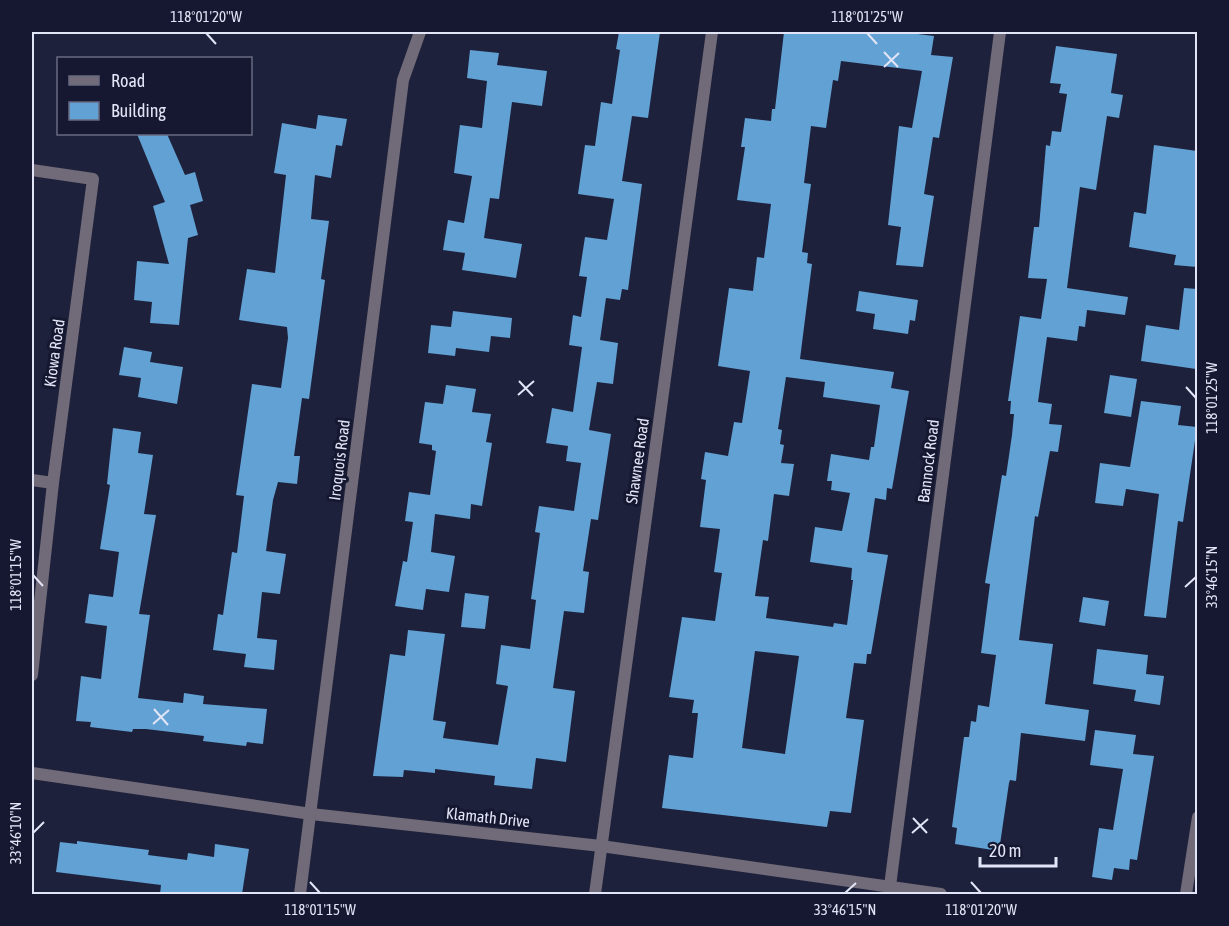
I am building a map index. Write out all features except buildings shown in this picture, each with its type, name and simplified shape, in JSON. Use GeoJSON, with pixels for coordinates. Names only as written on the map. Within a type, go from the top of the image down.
{"type":"FeatureCollection","features":[{"type":"Feature","properties":{"kind":"street","name":"Iroquois Road"},"geometry":{"type":"LineString","coordinates":[[300,894],[404,80],[420,32]]}},
{"type":"Feature","properties":{"kind":"street","name":"Shawnee Road"},"geometry":{"type":"LineString","coordinates":[[595,894],[712,32]]}},
{"type":"Feature","properties":{"kind":"street","name":"Bannock Road"},"geometry":{"type":"LineString","coordinates":[[890,891],[1000,32]]}},
{"type":"Feature","properties":{"kind":"street","name":"Kiowa Road"},"geometry":{"type":"LineString","coordinates":[[32,170],[93,179],[53,483],[32,675]]}},
{"type":"Feature","properties":{"kind":"street"},"geometry":{"type":"LineString","coordinates":[[32,480],[53,483]]}},
{"type":"Feature","properties":{"kind":"street","name":"Klamath Drive"},"geometry":{"type":"LineString","coordinates":[[32,773],[311,814],[601,846],[890,891],[941,894]]}},
{"type":"Feature","properties":{"kind":"street"},"geometry":{"type":"LineString","coordinates":[[1186,894],[1197,817]]}}]}
